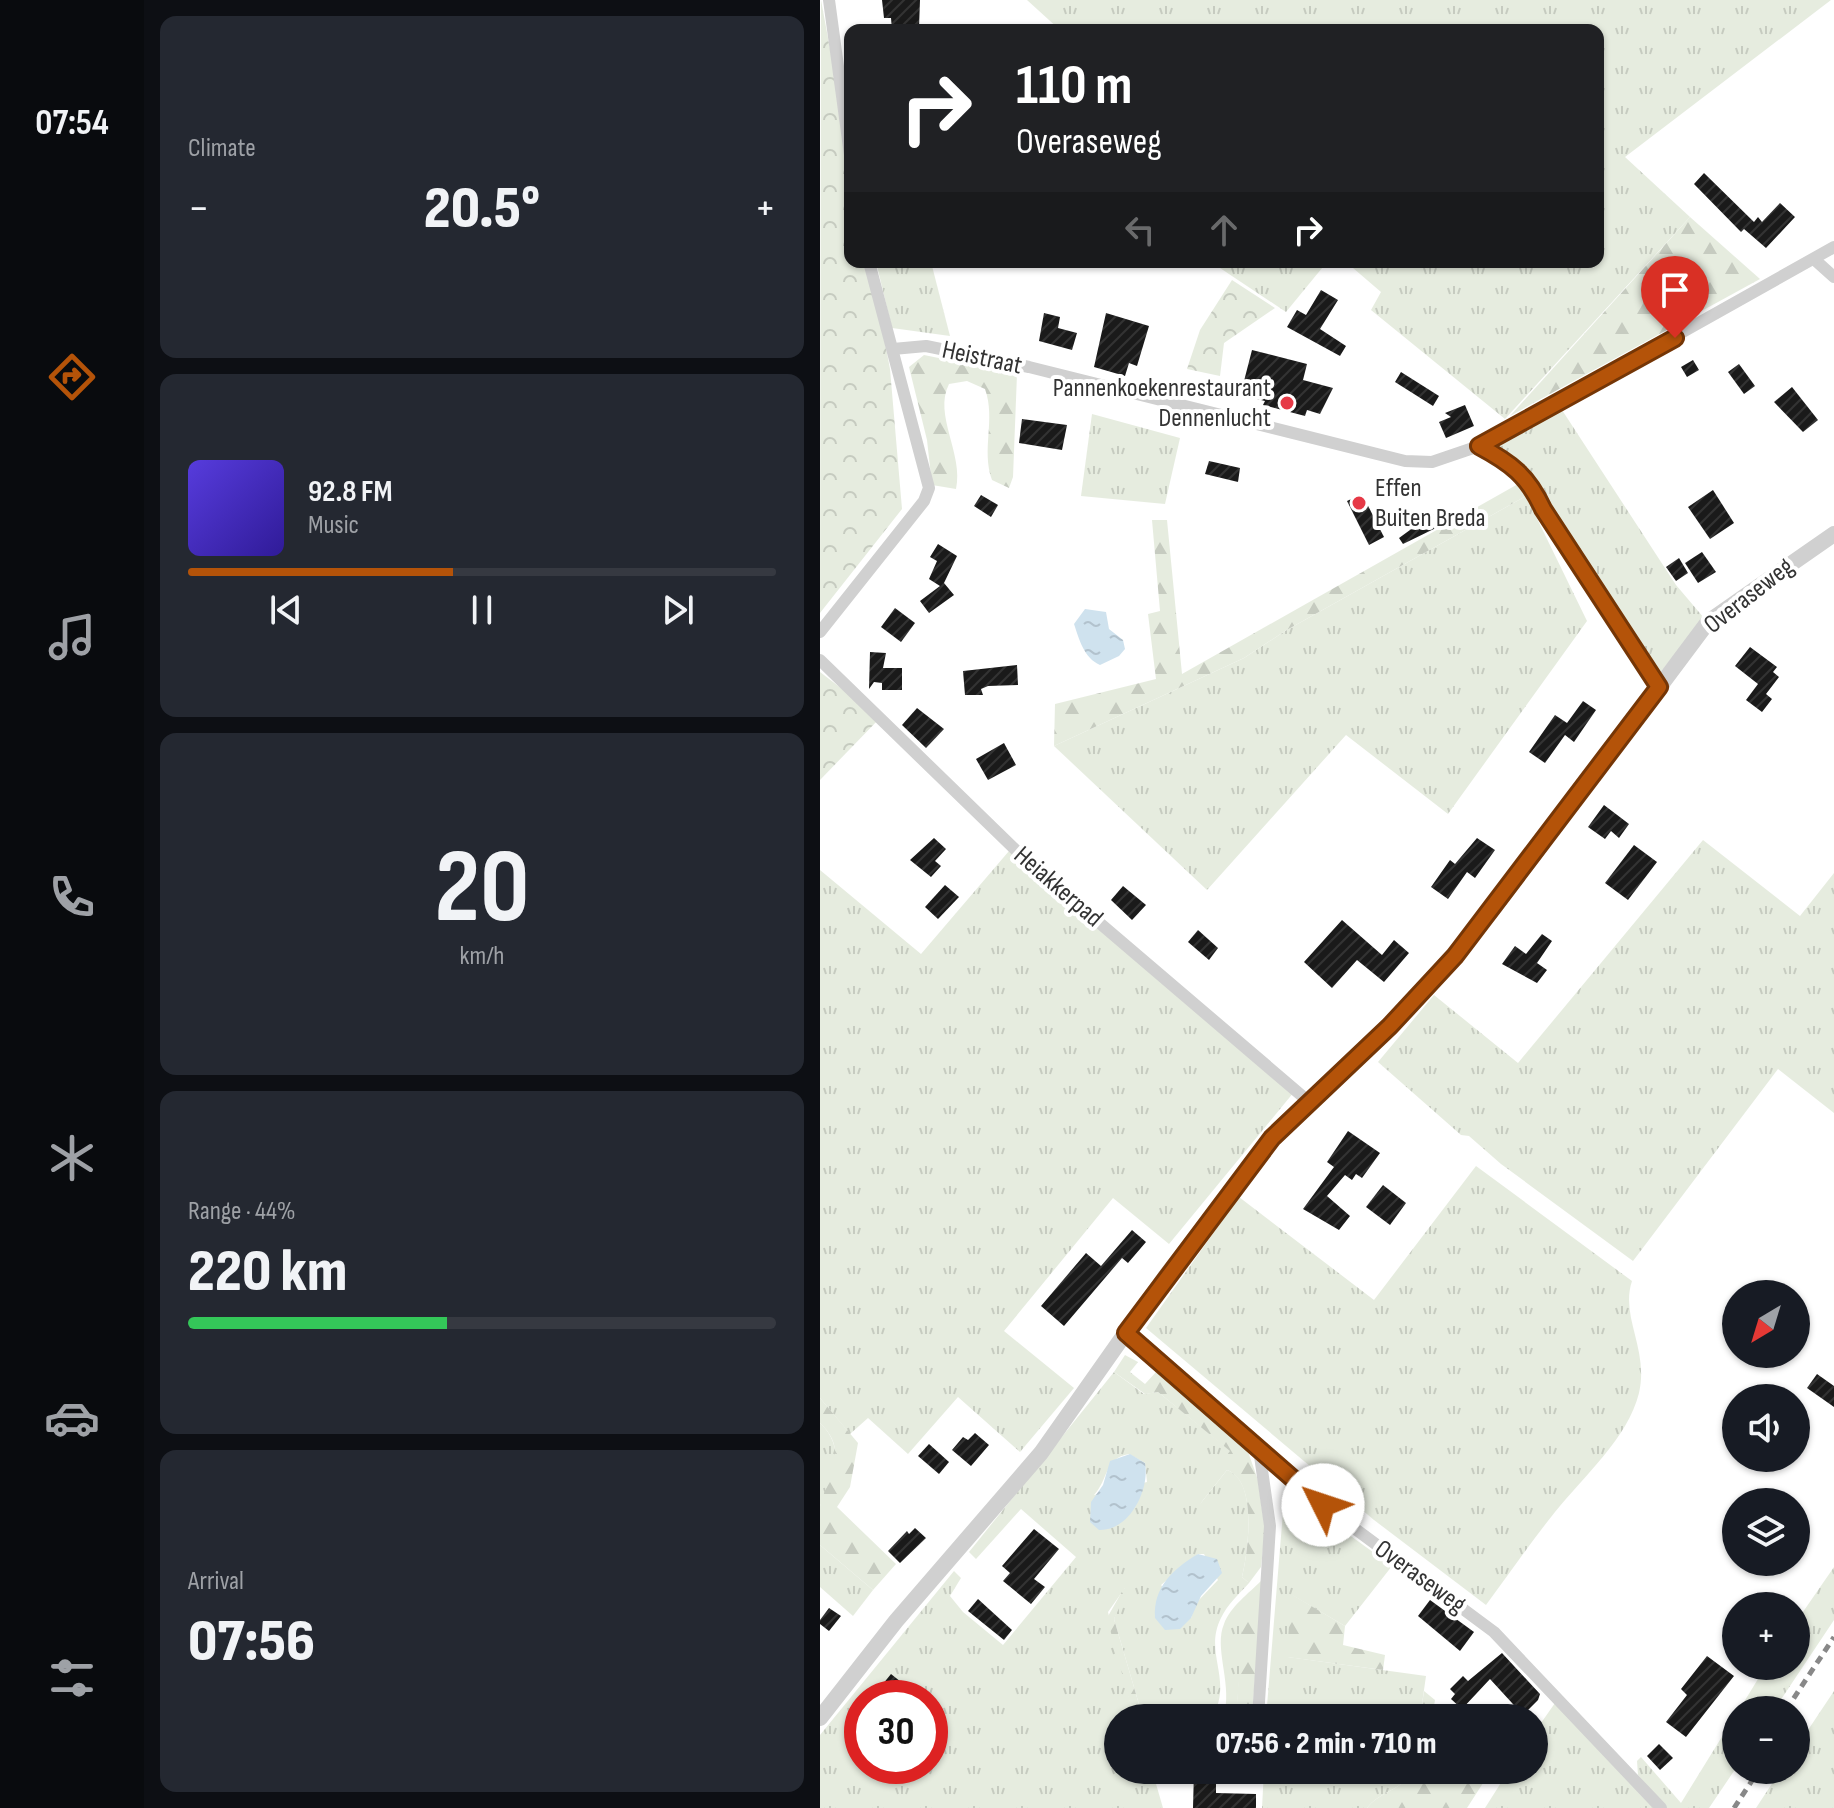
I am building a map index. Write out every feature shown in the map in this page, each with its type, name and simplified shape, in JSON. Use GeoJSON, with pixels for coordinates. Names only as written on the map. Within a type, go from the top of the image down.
{"type":"FeatureCollection","features":[{"type":"Feature","properties":{"kind":"street"},"geometry":{"type":"LineString","coordinates":[[829,0],[844,111]]}},
{"type":"Feature","properties":{"kind":"street","name":"Heistraat"},"geometry":{"type":"LineString","coordinates":[[893,349],[926,346],[1029,367],[1405,461],[1432,462],[1479,446],[1834,247]]}},
{"type":"Feature","properties":{"kind":"street"},"geometry":{"type":"LineString","coordinates":[[1815,260],[1834,277]]}},
{"type":"Feature","properties":{"kind":"street"},"geometry":{"type":"LineString","coordinates":[[820,632],[924,501],[929,488],[871,268]]}},
{"type":"Feature","properties":{"kind":"street"},"geometry":{"type":"LineString","coordinates":[[1479,446],[1505,460],[1532,485],[1543,509],[1659,687]]}},
{"type":"Feature","properties":{"kind":"street","name":"Overaseweg"},"geometry":{"type":"LineString","coordinates":[[820,1718],[906,1609],[1041,1453],[1126,1333],[1272,1138],[1371,1044],[1455,956],[1708,622],[1834,534]]}},
{"type":"Feature","properties":{"kind":"street","name":"Heiakkerpad"},"geometry":{"type":"LineString","coordinates":[[820,660],[1027,861],[1308,1101]]}},
{"type":"Feature","properties":{"kind":"street","name":"Overaseweg"},"geometry":{"type":"LineString","coordinates":[[1126,1333],[1365,1538],[1494,1632],[1661,1808]]}},
{"type":"Feature","properties":{"kind":"street"},"geometry":{"type":"LineString","coordinates":[[1259,1449],[1270,1526],[1259,1704]]}},
{"type":"Feature","properties":{"kind":"green space"},"geometry":{"type":"Polygon","coordinates":[[[821,0],[844,125],[844,268],[871,268],[890,369],[902,509],[820,613],[821,0]]]}},
{"type":"Feature","properties":{"kind":"green space"},"geometry":{"type":"Polygon","coordinates":[[[1027,0],[1831,0],[1625,157],[1690,217],[1505,419],[1371,310],[1381,292],[1353,268],[1604,268],[1604,24],[1053,24],[1027,0]]]}},
{"type":"Feature","properties":{"kind":"green space"},"geometry":{"type":"Polygon","coordinates":[[[1690,217],[1760,279],[1510,416],[1690,217]]]}},
{"type":"Feature","properties":{"kind":"green space"},"geometry":{"type":"Polygon","coordinates":[[[877,268],[933,268],[950,336],[892,328],[877,268]]]}},
{"type":"Feature","properties":{"kind":"green space"},"geometry":{"type":"Polygon","coordinates":[[[1220,268],[1322,268],[1286,312],[1220,268]]]}},
{"type":"Feature","properties":{"kind":"green space"},"geometry":{"type":"Polygon","coordinates":[[[1232,280],[1275,308],[1224,343],[1220,376],[1187,369],[1200,330],[1232,280]]]}},
{"type":"Feature","properties":{"kind":"green space"},"geometry":{"type":"Polygon","coordinates":[[[924,355],[1017,374],[1013,477],[1009,488],[992,480],[989,468],[989,412],[985,389],[967,381],[949,384],[945,396],[946,422],[956,462],[956,489],[932,485],[927,440],[909,367],[924,355]]]}},
{"type":"Feature","properties":{"kind":"green space"},"geometry":{"type":"Polygon","coordinates":[[[1562,410],[1676,585],[1704,618],[1659,674],[1524,467],[1487,446],[1562,410]]]}},
{"type":"Feature","properties":{"kind":"green space"},"geometry":{"type":"Polygon","coordinates":[[[1092,414],[1180,438],[1165,504],[1081,496],[1092,414]]]}},
{"type":"Feature","properties":{"kind":"green space"},"geometry":{"type":"Polygon","coordinates":[[[1518,484],[1526,496],[1285,631],[1244,658],[1054,746],[1055,704],[1156,679],[1148,614],[1160,611],[1152,520],[1167,520],[1182,674],[1518,484]]]}},
{"type":"Feature","properties":{"kind":"green space"},"geometry":{"type":"Polygon","coordinates":[[[1526,496],[1587,621],[1448,814],[1346,735],[1207,890],[1054,746],[1244,658],[1285,631],[1526,496]]]}},
{"type":"Feature","properties":{"kind":"green space"},"geometry":{"type":"Polygon","coordinates":[[[820,672],[880,718],[820,780],[820,672]]]}},
{"type":"Feature","properties":{"kind":"green space"},"geometry":{"type":"Polygon","coordinates":[[[1703,840],[1800,916],[1834,873],[1834,1113],[1778,1069],[1633,1261],[1501,1164],[1469,1136],[1461,1135],[1378,1062],[1434,995],[1518,1063],[1703,840]]]}},
{"type":"Feature","properties":{"kind":"green space"},"geometry":{"type":"Polygon","coordinates":[[[1009,851],[1294,1092],[1169,1244],[1113,1198],[1004,1331],[1074,1388],[1020,1452],[958,1397],[908,1454],[868,1418],[850,1434],[820,1398],[820,870],[921,954],[1009,851]]]}},
{"type":"Feature","properties":{"kind":"green space"},"geometry":{"type":"Polygon","coordinates":[[[1476,1166],[1632,1281],[1629,1308],[1641,1377],[1633,1410],[1615,1441],[1555,1512],[1486,1605],[1374,1520],[1146,1328],[1239,1197],[1374,1300],[1476,1166]]]}},
{"type":"Feature","properties":{"kind":"green space"},"geometry":{"type":"Polygon","coordinates":[[[1125,1355],[1138,1362],[1130,1372],[1145,1384],[1156,1372],[1247,1449],[1258,1480],[1265,1531],[1261,1567],[1249,1583],[1242,1577],[1247,1551],[1247,1502],[1237,1477],[1227,1470],[1200,1504],[1194,1500],[1230,1451],[1158,1392],[1145,1394],[1114,1372],[1125,1355]]]}},
{"type":"Feature","properties":{"kind":"green space"},"geometry":{"type":"Polygon","coordinates":[[[1114,1372],[1144,1394],[1158,1392],[1231,1451],[1200,1504],[1227,1470],[1237,1476],[1247,1502],[1247,1551],[1242,1577],[1249,1583],[1226,1609],[1216,1631],[1220,1679],[1218,1704],[1139,1704],[1114,1619],[1125,1588],[1108,1612],[1131,1704],[1104,1704],[1104,1784],[1156,1784],[1163,1808],[820,1808],[820,1735],[844,1706],[844,1784],[948,1784],[948,1680],[865,1680],[954,1571],[961,1578],[950,1596],[963,1612],[1003,1645],[1076,1557],[1021,1509],[976,1559],[969,1552],[1114,1372]],[[1129,1454],[1121,1456],[1111,1465],[1094,1495],[1147,1482],[1145,1463],[1129,1454]],[[1198,1554],[1161,1585],[1191,1618],[1196,1603],[1218,1580],[1204,1554],[1198,1554]]]}},
{"type":"Feature","properties":{"kind":"green space"},"geometry":{"type":"Polygon","coordinates":[[[820,1398],[858,1443],[850,1487],[837,1507],[896,1564],[873,1590],[820,1545],[820,1506],[832,1473],[835,1453],[829,1433],[820,1423],[820,1398]]]}},
{"type":"Feature","properties":{"kind":"green space"},"geometry":{"type":"Polygon","coordinates":[[[820,1423],[833,1442],[835,1463],[830,1485],[820,1506],[820,1423]]]}},
{"type":"Feature","properties":{"kind":"green space"},"geometry":{"type":"Polygon","coordinates":[[[1285,1488],[1392,1566],[1345,1626],[1292,1595],[1288,1657],[1426,1676],[1422,1704],[1267,1704],[1285,1488]]]}},
{"type":"Feature","properties":{"kind":"green space"},"geometry":{"type":"Polygon","coordinates":[[[820,1545],[873,1590],[853,1616],[820,1587],[820,1545]]]}},
{"type":"Feature","properties":{"kind":"green space"},"geometry":{"type":"Polygon","coordinates":[[[1834,1567],[1834,1620],[1810,1656],[1810,1602],[1834,1567]]]}},
{"type":"Feature","properties":{"kind":"green space"},"geometry":{"type":"Polygon","coordinates":[[[1261,1581],[1261,1595],[1240,1669],[1237,1704],[1226,1704],[1221,1633],[1240,1601],[1261,1581]]]}},
{"type":"Feature","properties":{"kind":"green space"},"geometry":{"type":"Polygon","coordinates":[[[1124,1588],[1127,1591],[1114,1619],[1139,1704],[1130,1704],[1107,1618],[1124,1588]]]}},
{"type":"Feature","properties":{"kind":"green space"},"geometry":{"type":"Polygon","coordinates":[[[1291,1594],[1345,1626],[1343,1645],[1385,1655],[1383,1670],[1287,1657],[1291,1594]]]}},
{"type":"Feature","properties":{"kind":"green space"},"geometry":{"type":"Polygon","coordinates":[[[1261,1595],[1253,1704],[1237,1704],[1243,1613],[1252,1599],[1261,1595]]]}},
{"type":"Feature","properties":{"kind":"green space"},"geometry":{"type":"Polygon","coordinates":[[[1757,1680],[1794,1680],[1783,1696],[1748,1696],[1757,1680]]]}},
{"type":"Feature","properties":{"kind":"green space"},"geometry":{"type":"Polygon","coordinates":[[[1424,1691],[1435,1700],[1434,1704],[1422,1704],[1424,1691]]]}},
{"type":"Feature","properties":{"kind":"green space"},"geometry":{"type":"Polygon","coordinates":[[[1834,1691],[1834,1808],[1756,1808],[1772,1784],[1810,1784],[1810,1727],[1834,1691]]]}},
{"type":"Feature","properties":{"kind":"green space"},"geometry":{"type":"Polygon","coordinates":[[[1555,1703],[1655,1808],[1485,1808],[1500,1784],[1548,1784],[1548,1713],[1555,1703]]]}},
{"type":"Feature","properties":{"kind":"green space"},"geometry":{"type":"Polygon","coordinates":[[[1722,1737],[1722,1784],[1725,1784],[1709,1808],[1666,1808],[1638,1775],[1637,1761],[1641,1757],[1681,1803],[1722,1737]]]}},
{"type":"Feature","properties":{"kind":"green space"},"geometry":{"type":"Polygon","coordinates":[[[1263,1784],[1400,1784],[1367,1808],[1262,1808],[1263,1784]]]}},
{"type":"Feature","properties":{"kind":"green space"},"geometry":{"type":"Polygon","coordinates":[[[1482,1784],[1467,1808],[1367,1808],[1398,1786],[1482,1784]]]}},
{"type":"Feature","properties":{"kind":"water"},"geometry":{"type":"Polygon","coordinates":[[[1085,609],[1106,612],[1109,629],[1123,640],[1125,649],[1119,656],[1100,665],[1086,653],[1074,624],[1085,609]]]}},
{"type":"Feature","properties":{"kind":"water"},"geometry":{"type":"Polygon","coordinates":[[[1130,1454],[1145,1463],[1141,1496],[1136,1507],[1120,1524],[1099,1530],[1090,1522],[1091,1502],[1103,1485],[1110,1461],[1130,1454]]]}},
{"type":"Feature","properties":{"kind":"water"},"geometry":{"type":"Polygon","coordinates":[[[1198,1554],[1217,1559],[1222,1573],[1201,1596],[1191,1618],[1180,1629],[1165,1630],[1155,1618],[1157,1597],[1166,1580],[1198,1554]]]}},
{"type":"Feature","properties":{"kind":"building"},"geometry":{"type":"Polygon","coordinates":[[[882,0],[920,0],[919,24],[892,24],[891,18],[884,18],[882,0]]]}},
{"type":"Feature","properties":{"kind":"building"},"geometry":{"type":"Polygon","coordinates":[[[1704,173],[1754,222],[1758,217],[1762,222],[1780,203],[1795,217],[1766,248],[1744,229],[1741,232],[1694,184],[1704,173]]]}},
{"type":"Feature","properties":{"kind":"building"},"geometry":{"type":"Polygon","coordinates":[[[1321,290],[1338,300],[1320,329],[1346,346],[1340,356],[1287,327],[1297,310],[1306,315],[1321,290]]]}},
{"type":"Feature","properties":{"kind":"building"},"geometry":{"type":"Polygon","coordinates":[[[1044,313],[1060,317],[1058,328],[1077,333],[1072,350],[1039,341],[1044,313]]]}},
{"type":"Feature","properties":{"kind":"building"},"geometry":{"type":"Polygon","coordinates":[[[1106,313],[1149,326],[1137,366],[1129,363],[1125,376],[1094,367],[1106,313]]]}},
{"type":"Feature","properties":{"kind":"building"},"geometry":{"type":"Polygon","coordinates":[[[1252,350],[1307,364],[1303,380],[1333,388],[1320,414],[1307,410],[1305,416],[1263,405],[1265,401],[1249,397],[1253,384],[1244,381],[1252,350]]]}},
{"type":"Feature","properties":{"kind":"building"},"geometry":{"type":"Polygon","coordinates":[[[1693,360],[1699,370],[1687,377],[1681,367],[1693,360]]]}},
{"type":"Feature","properties":{"kind":"building"},"geometry":{"type":"Polygon","coordinates":[[[1739,364],[1755,386],[1744,394],[1728,372],[1739,364]]]}},
{"type":"Feature","properties":{"kind":"building"},"geometry":{"type":"Polygon","coordinates":[[[1401,372],[1439,396],[1433,406],[1395,382],[1401,372]]]}},
{"type":"Feature","properties":{"kind":"building"},"geometry":{"type":"Polygon","coordinates":[[[1792,387],[1818,420],[1803,432],[1774,402],[1792,387]]]}},
{"type":"Feature","properties":{"kind":"building"},"geometry":{"type":"Polygon","coordinates":[[[1465,405],[1474,426],[1446,438],[1439,422],[1451,417],[1445,413],[1465,405]]]}},
{"type":"Feature","properties":{"kind":"building"},"geometry":{"type":"Polygon","coordinates":[[[1022,419],[1067,425],[1062,450],[1019,443],[1022,419]]]}},
{"type":"Feature","properties":{"kind":"building"},"geometry":{"type":"Polygon","coordinates":[[[1209,461],[1240,468],[1238,482],[1205,474],[1209,461]]]}},
{"type":"Feature","properties":{"kind":"building"},"geometry":{"type":"Polygon","coordinates":[[[1713,490],[1734,523],[1710,539],[1688,507],[1713,490]]]}},
{"type":"Feature","properties":{"kind":"building"},"geometry":{"type":"Polygon","coordinates":[[[1362,494],[1384,537],[1369,545],[1347,501],[1362,494]]]}},
{"type":"Feature","properties":{"kind":"building"},"geometry":{"type":"Polygon","coordinates":[[[981,495],[998,505],[991,517],[974,506],[981,495]]]}},
{"type":"Feature","properties":{"kind":"building"},"geometry":{"type":"Polygon","coordinates":[[[1434,514],[1440,526],[1403,544],[1399,538],[1410,530],[1408,527],[1434,514]]]}},
{"type":"Feature","properties":{"kind":"building"},"geometry":{"type":"Polygon","coordinates":[[[938,544],[957,556],[944,583],[954,595],[929,613],[920,601],[940,586],[929,579],[937,561],[930,557],[938,544]]]}},
{"type":"Feature","properties":{"kind":"building"},"geometry":{"type":"Polygon","coordinates":[[[1702,552],[1716,572],[1698,583],[1685,563],[1702,552]]]}},
{"type":"Feature","properties":{"kind":"building"},"geometry":{"type":"Polygon","coordinates":[[[1679,558],[1688,573],[1676,581],[1666,567],[1679,558]]]}},
{"type":"Feature","properties":{"kind":"building"},"geometry":{"type":"Polygon","coordinates":[[[895,608],[915,623],[901,642],[881,627],[895,608]]]}},
{"type":"Feature","properties":{"kind":"building"},"geometry":{"type":"Polygon","coordinates":[[[1750,647],[1777,667],[1773,672],[1779,677],[1766,694],[1772,699],[1762,712],[1746,700],[1758,684],[1735,666],[1750,647]]]}},
{"type":"Feature","properties":{"kind":"building"},"geometry":{"type":"Polygon","coordinates":[[[870,652],[886,653],[883,668],[902,668],[902,690],[882,690],[882,683],[874,682],[869,689],[870,652]]]}},
{"type":"Feature","properties":{"kind":"building"},"geometry":{"type":"Polygon","coordinates":[[[1017,665],[1018,685],[988,686],[981,689],[983,695],[965,695],[963,671],[1017,665]]]}},
{"type":"Feature","properties":{"kind":"building"},"geometry":{"type":"Polygon","coordinates":[[[1583,701],[1596,710],[1574,742],[1565,735],[1545,763],[1529,752],[1555,715],[1567,723],[1583,701]]]}},
{"type":"Feature","properties":{"kind":"building"},"geometry":{"type":"Polygon","coordinates":[[[917,708],[944,729],[926,748],[902,725],[917,708]]]}},
{"type":"Feature","properties":{"kind":"building"},"geometry":{"type":"Polygon","coordinates":[[[1004,743],[1016,765],[988,780],[976,759],[1004,743]]]}},
{"type":"Feature","properties":{"kind":"building"},"geometry":{"type":"Polygon","coordinates":[[[1604,805],[1629,824],[1619,838],[1611,831],[1605,839],[1588,827],[1604,805]]]}},
{"type":"Feature","properties":{"kind":"building"},"geometry":{"type":"Polygon","coordinates":[[[934,838],[946,849],[935,861],[941,866],[931,877],[910,860],[934,838]]]}},
{"type":"Feature","properties":{"kind":"building"},"geometry":{"type":"Polygon","coordinates":[[[1477,838],[1495,850],[1475,878],[1467,872],[1448,899],[1431,887],[1450,860],[1455,864],[1477,838]]]}},
{"type":"Feature","properties":{"kind":"building"},"geometry":{"type":"Polygon","coordinates":[[[1634,845],[1657,862],[1628,900],[1605,883],[1634,845]]]}},
{"type":"Feature","properties":{"kind":"building"},"geometry":{"type":"Polygon","coordinates":[[[945,885],[959,897],[938,919],[925,907],[945,885]]]}},
{"type":"Feature","properties":{"kind":"building"},"geometry":{"type":"Polygon","coordinates":[[[1123,886],[1146,905],[1132,920],[1111,900],[1123,886]]]}},
{"type":"Feature","properties":{"kind":"building"},"geometry":{"type":"Polygon","coordinates":[[[1342,920],[1382,955],[1394,940],[1409,953],[1384,982],[1357,960],[1332,988],[1304,962],[1342,920]]]}},
{"type":"Feature","properties":{"kind":"building"},"geometry":{"type":"Polygon","coordinates":[[[1198,930],[1218,948],[1209,960],[1188,942],[1198,930]]]}},
{"type":"Feature","properties":{"kind":"building"},"geometry":{"type":"Polygon","coordinates":[[[1542,934],[1552,941],[1537,963],[1547,970],[1537,983],[1502,964],[1515,946],[1526,954],[1542,934]]]}},
{"type":"Feature","properties":{"kind":"building"},"geometry":{"type":"Polygon","coordinates":[[[1348,1131],[1380,1153],[1362,1178],[1356,1174],[1352,1180],[1345,1175],[1327,1196],[1350,1216],[1339,1230],[1303,1209],[1334,1167],[1327,1162],[1348,1131]]]}},
{"type":"Feature","properties":{"kind":"building"},"geometry":{"type":"Polygon","coordinates":[[[1383,1185],[1406,1203],[1390,1225],[1366,1207],[1383,1185]]]}},
{"type":"Feature","properties":{"kind":"building"},"geometry":{"type":"Polygon","coordinates":[[[1132,1230],[1146,1242],[1128,1263],[1122,1258],[1064,1326],[1041,1306],[1086,1253],[1101,1266],[1132,1230]]]}},
{"type":"Feature","properties":{"kind":"building"},"geometry":{"type":"Polygon","coordinates":[[[1817,1374],[1834,1386],[1834,1407],[1810,1390],[1810,1384],[1817,1374]]]}},
{"type":"Feature","properties":{"kind":"building"},"geometry":{"type":"Polygon","coordinates":[[[975,1433],[989,1445],[971,1466],[952,1450],[963,1437],[968,1440],[975,1433]]]}},
{"type":"Feature","properties":{"kind":"building"},"geometry":{"type":"Polygon","coordinates":[[[929,1444],[949,1462],[939,1474],[918,1456],[929,1444]]]}},
{"type":"Feature","properties":{"kind":"building"},"geometry":{"type":"Polygon","coordinates":[[[915,1528],[926,1538],[900,1563],[888,1551],[907,1531],[909,1534],[915,1528]]]}},
{"type":"Feature","properties":{"kind":"building"},"geometry":{"type":"Polygon","coordinates":[[[1034,1529],[1059,1549],[1034,1579],[1045,1587],[1031,1604],[1003,1581],[1010,1573],[1002,1566],[1034,1529]]]}},
{"type":"Feature","properties":{"kind":"building"},"geometry":{"type":"Polygon","coordinates":[[[978,1599],[1012,1630],[1004,1640],[968,1611],[978,1599]]]}},
{"type":"Feature","properties":{"kind":"building"},"geometry":{"type":"Polygon","coordinates":[[[1430,1600],[1474,1632],[1460,1651],[1418,1616],[1430,1600]]]}},
{"type":"Feature","properties":{"kind":"building"},"geometry":{"type":"Polygon","coordinates":[[[829,1608],[841,1616],[829,1631],[820,1624],[820,1620],[829,1608]]]}},
{"type":"Feature","properties":{"kind":"building"},"geometry":{"type":"Polygon","coordinates":[[[1502,1653],[1540,1694],[1534,1704],[1513,1704],[1490,1679],[1467,1704],[1456,1704],[1451,1699],[1455,1694],[1450,1689],[1463,1676],[1468,1681],[1502,1653]]]}},
{"type":"Feature","properties":{"kind":"building"},"geometry":{"type":"Polygon","coordinates":[[[1707,1656],[1722,1667],[1722,1680],[1731,1680],[1686,1737],[1666,1722],[1687,1695],[1681,1689],[1707,1656]]]}},
{"type":"Feature","properties":{"kind":"building"},"geometry":{"type":"Polygon","coordinates":[[[1659,1744],[1673,1758],[1660,1770],[1647,1756],[1659,1744]]]}},
{"type":"Feature","properties":{"kind":"building"},"geometry":{"type":"Polygon","coordinates":[[[1194,1784],[1216,1784],[1216,1793],[1256,1794],[1256,1808],[1193,1808],[1194,1784]]]}},
{"type":"Feature","properties":{"kind":"railway"},"geometry":{"type":"LineString","coordinates":[[1795,1696],[1834,1637]]}},
{"type":"Feature","properties":{"kind":"railway"},"geometry":{"type":"LineString","coordinates":[[1734,1808],[1750,1784]]}},
{"type":"Feature","properties":{"kind":"place","name":"Pannenkoekenrestaurant Dennenlucht"},"geometry":{"type":"Point","coordinates":[1287,403]}},
{"type":"Feature","properties":{"kind":"place","name":"Effen Buiten Breda"},"geometry":{"type":"Point","coordinates":[1359,503]}},
{"type":"Feature","properties":{"kind":"route"},"geometry":{"type":"LineString","coordinates":[[1323,1505],[1126,1333],[1272,1138],[1308,1101],[1362,1054],[1455,956],[1659,687],[1543,509],[1532,485],[1505,460],[1479,446],[1675,338]]}}]}
